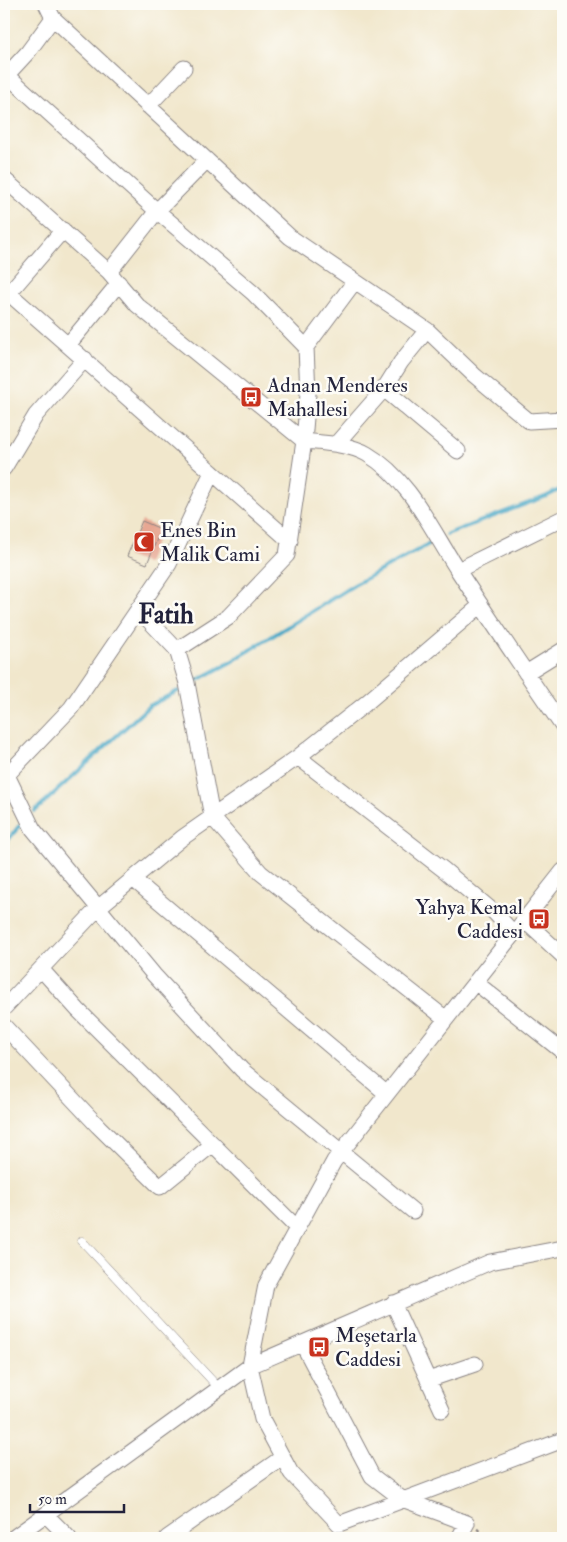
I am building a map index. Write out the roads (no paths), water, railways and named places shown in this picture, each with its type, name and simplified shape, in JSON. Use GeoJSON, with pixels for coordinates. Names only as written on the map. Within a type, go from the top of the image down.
{"type":"FeatureCollection","features":[{"type":"Feature","properties":{"kind":"street"},"geometry":{"type":"LineString","coordinates":[[46,4],[53,18],[290,237],[427,330],[474,375],[529,420],[563,419]]}},
{"type":"Feature","properties":{"kind":"street"},"geometry":{"type":"LineString","coordinates":[[53,18],[28,52],[5,76],[157,211],[253,293],[306,347]]}},
{"type":"Feature","properties":{"kind":"street"},"geometry":{"type":"LineString","coordinates":[[148,106],[184,68]]}},
{"type":"Feature","properties":{"kind":"street"},"geometry":{"type":"LineString","coordinates":[[68,344],[114,278],[157,211],[207,160]]}},
{"type":"Feature","properties":{"kind":"street"},"geometry":{"type":"LineString","coordinates":[[4,179],[63,230],[114,278],[137,305],[304,441],[336,444],[365,453],[395,475],[563,727]]}},
{"type":"Feature","properties":{"kind":"street"},"geometry":{"type":"LineString","coordinates":[[63,230],[6,292],[68,344],[290,541]]}},
{"type":"Feature","properties":{"kind":"street"},"geometry":{"type":"LineString","coordinates":[[177,650],[228,617],[287,555],[304,441],[308,394],[306,347],[355,280]]}},
{"type":"Feature","properties":{"kind":"street"},"geometry":{"type":"LineString","coordinates":[[336,444],[384,389],[427,330]]}},
{"type":"Feature","properties":{"kind":"street"},"geometry":{"type":"LineString","coordinates":[[4,468],[36,415],[85,359]]}},
{"type":"Feature","properties":{"kind":"street"},"geometry":{"type":"LineString","coordinates":[[384,389],[458,451]]}},
{"type":"Feature","properties":{"kind":"street"},"geometry":{"type":"LineString","coordinates":[[212,472],[169,564],[71,708],[5,773],[33,829],[154,975],[242,1070],[413,1211]]}},
{"type":"Feature","properties":{"kind":"street"},"geometry":{"type":"LineString","coordinates":[[458,570],[563,518]]}},
{"type":"Feature","properties":{"kind":"street"},"geometry":{"type":"LineString","coordinates":[[4,1008],[98,908],[182,838],[298,757],[365,704],[481,605]]}},
{"type":"Feature","properties":{"kind":"street"},"geometry":{"type":"LineString","coordinates":[[138,609],[177,650],[186,683],[212,817],[261,873],[446,1019]]}},
{"type":"Feature","properties":{"kind":"street"},"geometry":{"type":"LineString","coordinates":[[526,673],[563,650]]}},
{"type":"Feature","properties":{"kind":"street"},"geometry":{"type":"LineString","coordinates":[[298,757],[444,870],[495,913],[514,934]]}},
{"type":"Feature","properties":{"kind":"street"},"geometry":{"type":"LineString","coordinates":[[563,871],[334,1161],[266,1284],[250,1366],[262,1419],[291,1472],[339,1524],[563,1440]]}},
{"type":"Feature","properties":{"kind":"street"},"geometry":{"type":"LineString","coordinates":[[133,879],[387,1094]]}},
{"type":"Feature","properties":{"kind":"street"},"geometry":{"type":"LineString","coordinates":[[524,920],[563,956]]}},
{"type":"Feature","properties":{"kind":"street"},"geometry":{"type":"LineString","coordinates":[[41,969],[78,1010],[297,1228]]}},
{"type":"Feature","properties":{"kind":"street"},"geometry":{"type":"LineString","coordinates":[[475,982],[563,1052]]}},
{"type":"Feature","properties":{"kind":"street"},"geometry":{"type":"LineString","coordinates":[[4,1026],[98,1126],[160,1187],[213,1144]]}},
{"type":"Feature","properties":{"kind":"street"},"geometry":{"type":"LineString","coordinates":[[13,1538],[250,1366],[490,1262],[563,1248]]}},
{"type":"Feature","properties":{"kind":"street"},"geometry":{"type":"LineString","coordinates":[[393,1304],[442,1410]]}},
{"type":"Feature","properties":{"kind":"street"},"geometry":{"type":"LineString","coordinates":[[302,1343],[372,1476],[402,1499],[467,1524],[459,1538]]}},
{"type":"Feature","properties":{"kind":"street"},"geometry":{"type":"LineString","coordinates":[[428,1380],[475,1364]]}},
{"type":"Feature","properties":{"kind":"street"},"geometry":{"type":"LineString","coordinates":[[166,1538],[283,1457]]}},
{"type":"Feature","properties":{"kind":"street"},"geometry":{"type":"LineString","coordinates":[[46,1515],[69,1538]]}},
{"type":"Feature","properties":{"kind":"lane"},"geometry":{"type":"LineString","coordinates":[[82,1242],[219,1388]]}},
{"type":"Feature","properties":{"kind":"waterway"},"geometry":{"type":"LineString","coordinates":[[447,534],[547,496],[563,488]]}},
{"type":"Feature","properties":{"kind":"waterway"},"geometry":{"type":"LineString","coordinates":[[196,681],[231,662],[354,585],[429,544]]}},
{"type":"Feature","properties":{"kind":"waterway"},"geometry":{"type":"LineString","coordinates":[[35,811],[149,706],[178,691]]}},
{"type":"Feature","properties":{"kind":"waterway"},"geometry":{"type":"LineString","coordinates":[[4,845],[20,825]]}},
{"type":"Feature","properties":{"kind":"place","name":"Adnan Menderes Mahallesi"},"geometry":{"type":"Point","coordinates":[251,397]}},
{"type":"Feature","properties":{"kind":"place","name":"Enes Bin Malik Cami"},"geometry":{"type":"Point","coordinates":[144,542]}},
{"type":"Feature","properties":{"kind":"place","name":"Yahya Kemal Caddesi"},"geometry":{"type":"Point","coordinates":[539,919]}},
{"type":"Feature","properties":{"kind":"place","name":"Meşetarla Caddesi"},"geometry":{"type":"Point","coordinates":[319,1347]}},
{"type":"Feature","properties":{"kind":"district","name":"Fatih"},"geometry":{"type":"Point","coordinates":[166,615]}}]}
